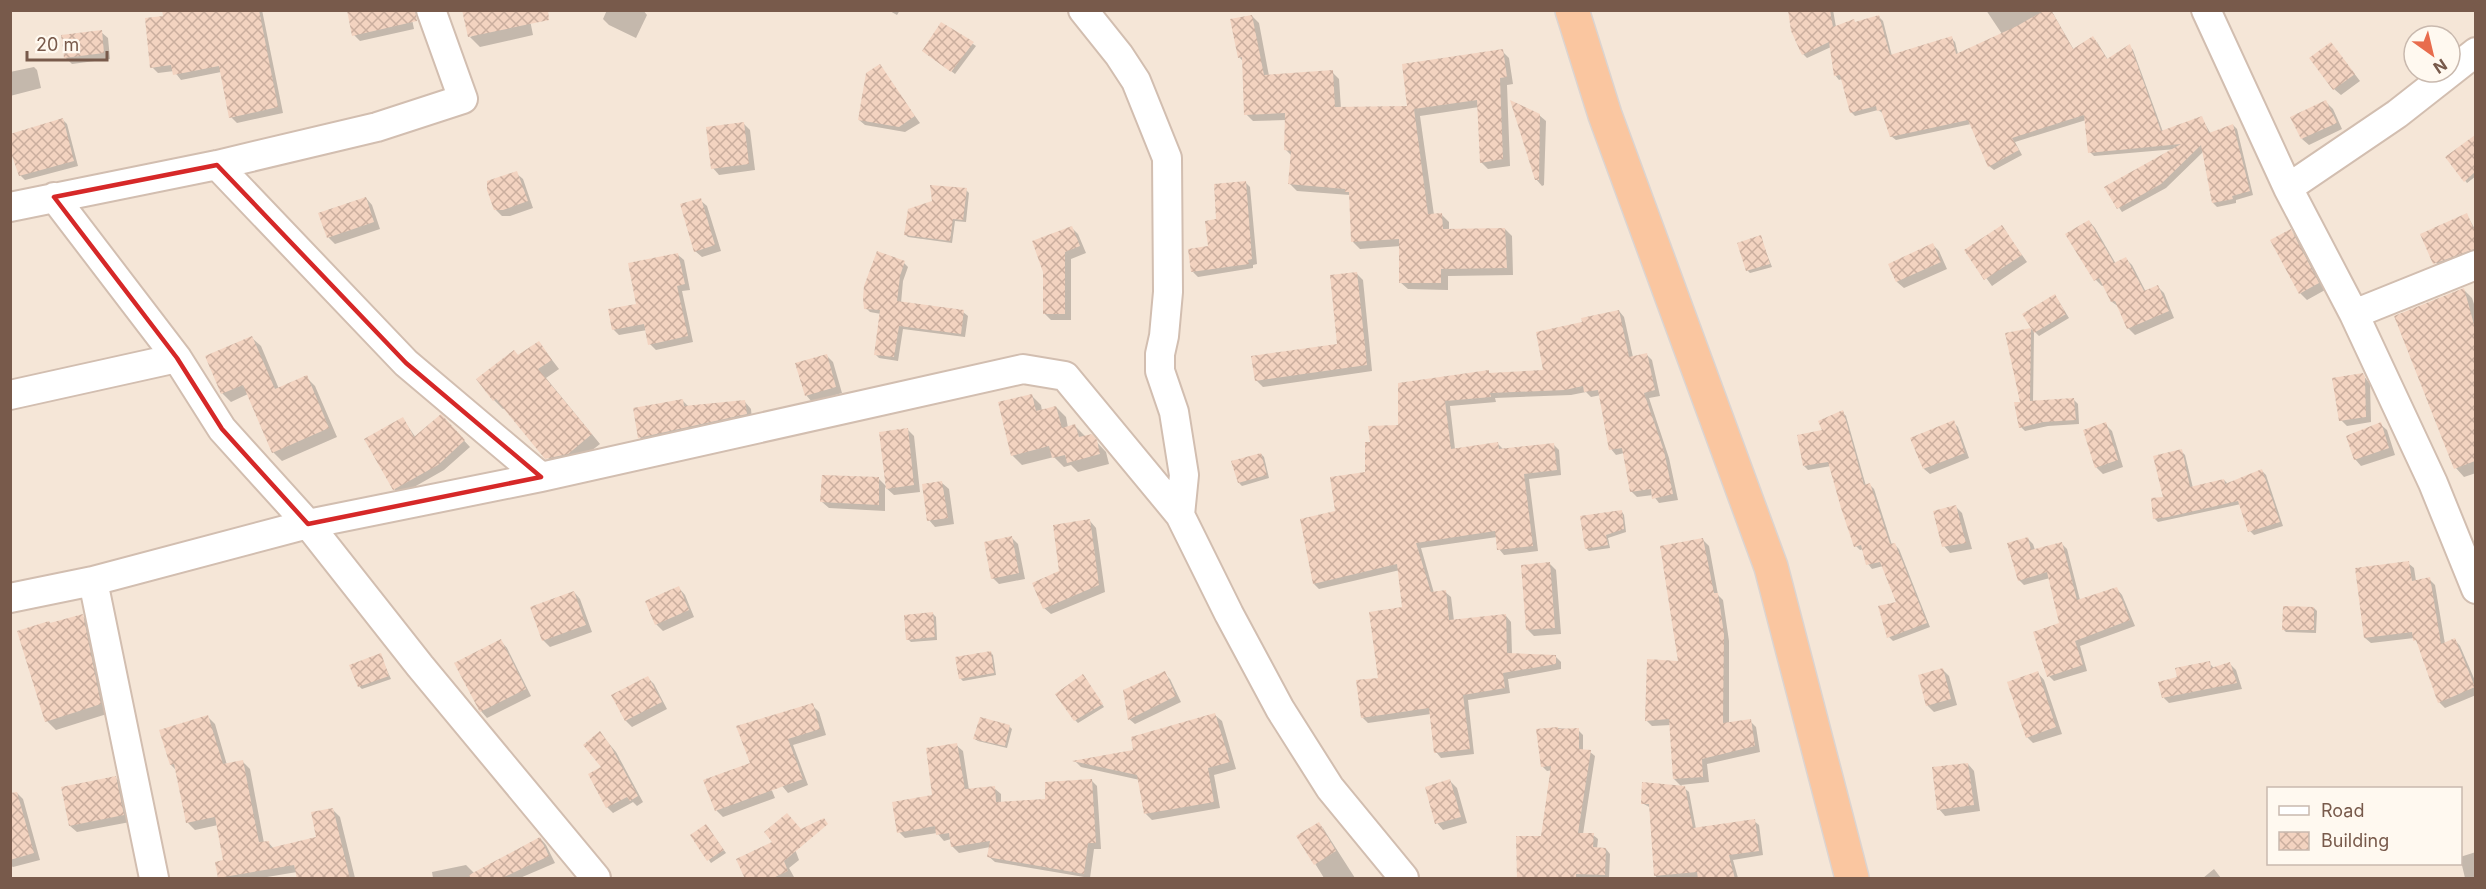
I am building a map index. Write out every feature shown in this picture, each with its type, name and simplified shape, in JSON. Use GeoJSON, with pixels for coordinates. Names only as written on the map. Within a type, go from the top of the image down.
{"type":"FeatureCollection","features":[{"type":"Feature","properties":{"kind":"highway"},"geometry":{"type":"LineString","coordinates":[[1572,10],[1605,116],[1771,567],[1852,879]]}},
{"type":"Feature","properties":{"kind":"street"},"geometry":{"type":"LineString","coordinates":[[10,207],[217,165],[377,127],[463,99],[431,10]]}},
{"type":"Feature","properties":{"kind":"street"},"geometry":{"type":"LineString","coordinates":[[1083,10],[1119,55],[1136,81],[1167,159],[1168,292],[1160,371],[1174,412],[1184,475],[1180,514]]}},
{"type":"Feature","properties":{"kind":"street"},"geometry":{"type":"LineString","coordinates":[[2206,10],[2288,188],[2354,314],[2433,483],[2475,589]]}},
{"type":"Feature","properties":{"kind":"street"},"geometry":{"type":"LineString","coordinates":[[2288,188],[2397,114],[2475,52]]}},
{"type":"Feature","properties":{"kind":"street"},"geometry":{"type":"LineString","coordinates":[[217,165],[406,363],[541,477]]}},
{"type":"Feature","properties":{"kind":"street"},"geometry":{"type":"LineString","coordinates":[[54,197],[177,358],[222,429],[308,524],[420,666],[596,879]]}},
{"type":"Feature","properties":{"kind":"street"},"geometry":{"type":"LineString","coordinates":[[2354,314],[2475,265]]}},
{"type":"Feature","properties":{"kind":"street"},"geometry":{"type":"LineString","coordinates":[[10,395],[177,358]]}},
{"type":"Feature","properties":{"kind":"street"},"geometry":{"type":"LineString","coordinates":[[10,598],[93,581],[308,524],[541,477],[1023,369],[1065,376],[1180,514],[1229,614],[1280,709],[1330,788],[1404,879]]}},
{"type":"Feature","properties":{"kind":"street"},"geometry":{"type":"LineString","coordinates":[[93,581],[154,879]]}},
{"type":"Feature","properties":{"kind":"highlighted area"},"geometry":{"type":"Polygon","coordinates":[[[217,165],[406,363],[541,477],[308,524],[222,429],[177,358],[54,197],[217,165]]]}},
{"type":"Feature","properties":{"kind":"shaded area"},"geometry":{"type":"Polygon","coordinates":[[[11,11],[2475,11],[2475,878],[11,878],[11,11]]]}},
{"type":"Feature","properties":{"kind":"building"},"geometry":{"type":"Polygon","coordinates":[[[162,10],[259,10],[278,107],[229,118],[219,66],[173,75],[171,65],[150,68],[145,18],[163,16],[162,10]]]}},
{"type":"Feature","properties":{"kind":"building"},"geometry":{"type":"Polygon","coordinates":[[[347,10],[415,10],[417,21],[352,36],[347,10]]]}},
{"type":"Feature","properties":{"kind":"building"},"geometry":{"type":"Polygon","coordinates":[[[462,10],[548,10],[549,20],[468,37],[462,10]]]}},
{"type":"Feature","properties":{"kind":"building"},"geometry":{"type":"Polygon","coordinates":[[[1788,10],[1830,10],[1833,27],[1854,19],[1855,22],[1879,15],[1890,55],[1952,36],[1956,54],[2017,26],[2045,10],[2051,10],[2073,49],[2093,36],[2107,59],[2130,44],[2161,131],[2202,116],[2209,133],[2233,124],[2250,191],[2232,196],[2233,199],[2212,203],[2201,145],[2161,184],[2117,209],[2104,187],[2181,144],[2088,153],[2084,115],[2012,138],[2019,150],[1988,167],[1968,120],[1890,137],[1881,110],[1877,111],[1876,106],[1850,113],[1840,75],[1834,76],[1829,42],[1802,55],[1791,31],[1788,10]]]}},
{"type":"Feature","properties":{"kind":"building"},"geometry":{"type":"Polygon","coordinates":[[[1252,15],[1264,75],[1333,70],[1335,107],[1407,106],[1402,64],[1503,49],[1507,77],[1500,78],[1503,159],[1480,163],[1477,100],[1414,109],[1428,214],[1442,213],[1443,229],[1505,228],[1507,268],[1441,269],[1441,283],[1399,283],[1399,239],[1351,242],[1349,192],[1345,192],[1345,189],[1288,184],[1291,151],[1284,150],[1285,113],[1244,115],[1242,57],[1238,58],[1230,19],[1252,15]]]}},
{"type":"Feature","properties":{"kind":"building"},"geometry":{"type":"Polygon","coordinates":[[[941,22],[974,42],[951,72],[922,51],[941,22]]]}},
{"type":"Feature","properties":{"kind":"building"},"geometry":{"type":"Polygon","coordinates":[[[102,30],[104,53],[64,58],[61,35],[102,30]]]}},
{"type":"Feature","properties":{"kind":"building"},"geometry":{"type":"Polygon","coordinates":[[[2331,42],[2355,74],[2333,90],[2309,58],[2331,42]]]}},
{"type":"Feature","properties":{"kind":"building"},"geometry":{"type":"Polygon","coordinates":[[[880,64],[915,116],[899,127],[858,120],[866,73],[880,64]]]}},
{"type":"Feature","properties":{"kind":"building"},"geometry":{"type":"Polygon","coordinates":[[[1510,100],[1540,114],[1539,180],[1535,180],[1510,100]]]}},
{"type":"Feature","properties":{"kind":"building"},"geometry":{"type":"Polygon","coordinates":[[[2326,100],[2337,123],[2301,139],[2290,117],[2326,100]]]}},
{"type":"Feature","properties":{"kind":"building"},"geometry":{"type":"Polygon","coordinates":[[[63,118],[74,161],[19,176],[10,150],[10,134],[63,118]]]}},
{"type":"Feature","properties":{"kind":"building"},"geometry":{"type":"Polygon","coordinates":[[[744,122],[749,164],[711,169],[706,127],[744,122]]]}},
{"type":"Feature","properties":{"kind":"building"},"geometry":{"type":"Polygon","coordinates":[[[2475,135],[2475,172],[2464,182],[2445,157],[2475,135]]]}},
{"type":"Feature","properties":{"kind":"building"},"geometry":{"type":"Polygon","coordinates":[[[517,171],[528,201],[503,210],[494,210],[487,190],[487,181],[517,171]]]}},
{"type":"Feature","properties":{"kind":"building"},"geometry":{"type":"Polygon","coordinates":[[[1246,181],[1252,259],[1248,260],[1249,264],[1191,272],[1188,249],[1208,246],[1205,221],[1216,219],[1214,184],[1246,181]]]}},
{"type":"Feature","properties":{"kind":"building"},"geometry":{"type":"Polygon","coordinates":[[[930,185],[967,188],[963,220],[953,219],[950,241],[904,235],[908,209],[932,201],[930,185]]]}},
{"type":"Feature","properties":{"kind":"building"},"geometry":{"type":"Polygon","coordinates":[[[366,197],[374,222],[327,238],[318,213],[366,197]]]}},
{"type":"Feature","properties":{"kind":"building"},"geometry":{"type":"Polygon","coordinates":[[[701,198],[715,245],[694,252],[680,204],[701,198]]]}},
{"type":"Feature","properties":{"kind":"building"},"geometry":{"type":"Polygon","coordinates":[[[2467,213],[2475,232],[2475,249],[2433,264],[2420,234],[2467,213]]]}},
{"type":"Feature","properties":{"kind":"building"},"geometry":{"type":"Polygon","coordinates":[[[2089,220],[2114,263],[2126,257],[2144,291],[2158,285],[2169,311],[2127,329],[2115,301],[2111,302],[2099,278],[2094,281],[2065,234],[2089,220]]]}},
{"type":"Feature","properties":{"kind":"building"},"geometry":{"type":"Polygon","coordinates":[[[2002,225],[2022,255],[1984,280],[1964,250],[2002,225]]]}},
{"type":"Feature","properties":{"kind":"building"},"geometry":{"type":"Polygon","coordinates":[[[1072,226],[1080,246],[1065,252],[1065,314],[1043,314],[1043,272],[1032,241],[1072,226]]]}},
{"type":"Feature","properties":{"kind":"building"},"geometry":{"type":"Polygon","coordinates":[[[2291,229],[2319,283],[2299,294],[2270,240],[2291,229]]]}},
{"type":"Feature","properties":{"kind":"building"},"geometry":{"type":"Polygon","coordinates":[[[1761,235],[1770,264],[1746,271],[1737,243],[1761,235]]]}},
{"type":"Feature","properties":{"kind":"building"},"geometry":{"type":"Polygon","coordinates":[[[1933,243],[1941,262],[1896,282],[1888,264],[1933,243]]]}},
{"type":"Feature","properties":{"kind":"building"},"geometry":{"type":"Polygon","coordinates":[[[877,251],[905,261],[900,276],[897,301],[964,310],[961,334],[899,326],[894,357],[874,355],[880,310],[864,309],[863,298],[864,286],[877,251]]]}},
{"type":"Feature","properties":{"kind":"building"},"geometry":{"type":"Polygon","coordinates":[[[678,253],[685,284],[677,286],[688,336],[648,345],[644,324],[612,330],[608,309],[636,304],[628,263],[678,253]]]}},
{"type":"Feature","properties":{"kind":"building"},"geometry":{"type":"Polygon","coordinates":[[[1357,272],[1367,365],[1255,381],[1251,356],[1337,344],[1330,275],[1357,272]]]}},
{"type":"Feature","properties":{"kind":"building"},"geometry":{"type":"Polygon","coordinates":[[[2464,288],[2475,328],[2475,461],[2454,469],[2394,316],[2464,288]]]}},
{"type":"Feature","properties":{"kind":"building"},"geometry":{"type":"Polygon","coordinates":[[[2055,294],[2066,314],[2034,333],[2022,314],[2055,294]]]}},
{"type":"Feature","properties":{"kind":"building"},"geometry":{"type":"Polygon","coordinates":[[[1619,310],[1629,357],[1647,353],[1655,390],[1644,393],[1664,451],[1673,494],[1652,499],[1651,489],[1630,492],[1622,448],[1609,450],[1598,390],[1584,392],[1583,386],[1565,390],[1490,393],[1491,397],[1445,401],[1451,449],[1498,442],[1499,449],[1554,443],[1557,470],[1524,474],[1533,546],[1497,550],[1495,531],[1416,543],[1431,592],[1446,590],[1449,620],[1506,614],[1507,653],[1556,655],[1556,664],[1503,673],[1505,688],[1463,695],[1470,749],[1434,753],[1429,708],[1361,718],[1356,680],[1378,678],[1369,612],[1402,607],[1397,564],[1313,584],[1300,519],[1335,511],[1330,477],[1365,472],[1365,442],[1370,442],[1368,426],[1398,425],[1398,383],[1489,370],[1489,373],[1543,370],[1536,332],[1582,322],[1581,318],[1619,310]]]}},
{"type":"Feature","properties":{"kind":"building"},"geometry":{"type":"Polygon","coordinates":[[[2031,328],[2030,401],[2074,398],[2076,420],[2043,422],[2019,428],[2014,402],[2020,402],[2005,333],[2031,328]]]}},
{"type":"Feature","properties":{"kind":"building"},"geometry":{"type":"Polygon","coordinates":[[[252,336],[275,389],[307,375],[329,428],[272,453],[243,385],[221,394],[205,356],[252,336]]]}},
{"type":"Feature","properties":{"kind":"building"},"geometry":{"type":"Polygon","coordinates":[[[539,341],[552,360],[538,369],[592,434],[568,454],[545,459],[496,399],[493,401],[476,379],[514,350],[518,355],[539,341]]]}},
{"type":"Feature","properties":{"kind":"building"},"geometry":{"type":"Polygon","coordinates":[[[827,354],[836,387],[805,396],[795,363],[827,354]]]}},
{"type":"Feature","properties":{"kind":"building"},"geometry":{"type":"Polygon","coordinates":[[[2363,373],[2366,417],[2339,421],[2332,378],[2363,373]]]}},
{"type":"Feature","properties":{"kind":"building"},"geometry":{"type":"Polygon","coordinates":[[[1032,394],[1036,411],[1056,406],[1062,428],[1075,424],[1079,437],[1092,434],[1097,440],[1100,454],[1067,463],[1065,455],[1052,458],[1049,446],[1011,456],[998,402],[1032,394]]]}},
{"type":"Feature","properties":{"kind":"building"},"geometry":{"type":"Polygon","coordinates":[[[683,399],[684,406],[745,400],[747,414],[638,438],[633,408],[683,399]]]}},
{"type":"Feature","properties":{"kind":"building"},"geometry":{"type":"Polygon","coordinates":[[[1843,410],[1864,485],[1870,483],[1890,544],[1895,543],[1927,623],[1887,638],[1878,606],[1896,602],[1880,562],[1866,565],[1861,545],[1854,547],[1828,462],[1803,466],[1797,435],[1822,430],[1818,421],[1843,410]]]}},
{"type":"Feature","properties":{"kind":"building"},"geometry":{"type":"Polygon","coordinates":[[[441,414],[465,440],[438,465],[393,490],[364,439],[403,417],[414,437],[441,414]]]}},
{"type":"Feature","properties":{"kind":"building"},"geometry":{"type":"Polygon","coordinates":[[[1954,420],[1965,453],[1923,469],[1910,438],[1954,420]]]}},
{"type":"Feature","properties":{"kind":"building"},"geometry":{"type":"Polygon","coordinates":[[[2106,422],[2118,460],[2095,468],[2083,430],[2106,422]]]}},
{"type":"Feature","properties":{"kind":"building"},"geometry":{"type":"Polygon","coordinates":[[[2381,422],[2389,448],[2354,460],[2346,436],[2381,422]]]}},
{"type":"Feature","properties":{"kind":"building"},"geometry":{"type":"Polygon","coordinates":[[[908,428],[914,485],[886,489],[879,432],[908,428]]]}},
{"type":"Feature","properties":{"kind":"building"},"geometry":{"type":"Polygon","coordinates":[[[2182,449],[2190,487],[2224,479],[2225,484],[2262,469],[2280,522],[2248,532],[2238,501],[2153,519],[2151,498],[2163,497],[2153,456],[2182,449]]]}},
{"type":"Feature","properties":{"kind":"building"},"geometry":{"type":"Polygon","coordinates":[[[1261,453],[1267,475],[1238,483],[1231,461],[1261,453]]]}},
{"type":"Feature","properties":{"kind":"building"},"geometry":{"type":"Polygon","coordinates":[[[822,475],[879,477],[879,505],[820,502],[822,475]]]}},
{"type":"Feature","properties":{"kind":"building"},"geometry":{"type":"Polygon","coordinates":[[[942,481],[948,518],[927,521],[922,484],[942,481]]]}},
{"type":"Feature","properties":{"kind":"building"},"geometry":{"type":"Polygon","coordinates":[[[1956,505],[1966,543],[1942,547],[1933,511],[1956,505]]]}},
{"type":"Feature","properties":{"kind":"building"},"geometry":{"type":"Polygon","coordinates":[[[1622,510],[1624,529],[1606,535],[1608,545],[1585,549],[1580,516],[1622,510]]]}},
{"type":"Feature","properties":{"kind":"building"},"geometry":{"type":"Polygon","coordinates":[[[1090,519],[1099,585],[1043,609],[1032,583],[1059,571],[1053,525],[1090,519]]]}},
{"type":"Feature","properties":{"kind":"building"},"geometry":{"type":"Polygon","coordinates":[[[1012,536],[1019,573],[991,579],[984,542],[1012,536]]]}},
{"type":"Feature","properties":{"kind":"building"},"geometry":{"type":"Polygon","coordinates":[[[2028,537],[2031,550],[2062,542],[2077,600],[2117,587],[2130,620],[2075,641],[2083,665],[2047,677],[2033,632],[2059,623],[2047,572],[2018,581],[2007,543],[2028,537]]]}},
{"type":"Feature","properties":{"kind":"building"},"geometry":{"type":"Polygon","coordinates":[[[1703,538],[1714,593],[1718,593],[1724,634],[1723,723],[1751,719],[1755,746],[1702,759],[1703,777],[1673,779],[1669,719],[1645,721],[1647,659],[1678,661],[1660,546],[1703,538]]]}},
{"type":"Feature","properties":{"kind":"building"},"geometry":{"type":"Polygon","coordinates":[[[2409,561],[2412,581],[2430,577],[2441,644],[2455,638],[2475,687],[2438,703],[2416,640],[2413,641],[2412,632],[2364,638],[2355,568],[2409,561]]]}},
{"type":"Feature","properties":{"kind":"building"},"geometry":{"type":"Polygon","coordinates":[[[1550,562],[1555,628],[1526,630],[1521,565],[1550,562]]]}},
{"type":"Feature","properties":{"kind":"building"},"geometry":{"type":"Polygon","coordinates":[[[679,586],[689,610],[655,625],[645,601],[679,586]]]}},
{"type":"Feature","properties":{"kind":"building"},"geometry":{"type":"Polygon","coordinates":[[[574,591],[586,625],[542,641],[530,607],[574,591]]]}},
{"type":"Feature","properties":{"kind":"building"},"geometry":{"type":"Polygon","coordinates":[[[2283,606],[2314,607],[2314,630],[2282,630],[2283,606]]]}},
{"type":"Feature","properties":{"kind":"building"},"geometry":{"type":"Polygon","coordinates":[[[933,612],[935,637],[906,640],[904,615],[933,612]]]}},
{"type":"Feature","properties":{"kind":"building"},"geometry":{"type":"Polygon","coordinates":[[[83,614],[101,704],[45,722],[17,631],[83,614]]]}},
{"type":"Feature","properties":{"kind":"building"},"geometry":{"type":"Polygon","coordinates":[[[501,639],[526,689],[480,712],[454,663],[501,639]]]}},
{"type":"Feature","properties":{"kind":"building"},"geometry":{"type":"Polygon","coordinates":[[[991,651],[994,673],[959,679],[955,657],[991,651]]]}},
{"type":"Feature","properties":{"kind":"building"},"geometry":{"type":"Polygon","coordinates":[[[381,653],[389,676],[358,687],[349,665],[381,653]]]}},
{"type":"Feature","properties":{"kind":"building"},"geometry":{"type":"Polygon","coordinates":[[[2210,661],[2211,668],[2230,662],[2237,683],[2162,698],[2158,682],[2177,677],[2175,668],[2210,661]]]}},
{"type":"Feature","properties":{"kind":"building"},"geometry":{"type":"Polygon","coordinates":[[[1943,668],[1951,699],[1926,706],[1918,675],[1943,668]]]}},
{"type":"Feature","properties":{"kind":"building"},"geometry":{"type":"Polygon","coordinates":[[[1165,671],[1176,696],[1128,720],[1123,690],[1165,671]]]}},
{"type":"Feature","properties":{"kind":"building"},"geometry":{"type":"Polygon","coordinates":[[[2038,671],[2056,727],[2026,738],[2007,682],[2038,671]]]}},
{"type":"Feature","properties":{"kind":"building"},"geometry":{"type":"Polygon","coordinates":[[[1083,674],[1103,704],[1074,721],[1055,694],[1083,674]]]}},
{"type":"Feature","properties":{"kind":"building"},"geometry":{"type":"Polygon","coordinates":[[[648,676],[662,702],[625,721],[611,695],[648,676]]]}},
{"type":"Feature","properties":{"kind":"building"},"geometry":{"type":"Polygon","coordinates":[[[813,703],[820,729],[788,739],[803,779],[715,811],[703,780],[750,763],[736,726],[813,703]]]}},
{"type":"Feature","properties":{"kind":"building"},"geometry":{"type":"Polygon","coordinates":[[[1215,713],[1230,762],[1208,768],[1214,802],[1144,814],[1137,775],[1072,761],[1133,750],[1131,737],[1215,713]]]}},
{"type":"Feature","properties":{"kind":"building"},"geometry":{"type":"Polygon","coordinates":[[[208,715],[223,764],[243,760],[259,842],[269,841],[270,848],[316,837],[311,812],[333,808],[350,879],[297,879],[294,865],[218,878],[215,862],[223,860],[215,817],[186,823],[174,764],[170,765],[159,730],[208,715]]]}},
{"type":"Feature","properties":{"kind":"building"},"geometry":{"type":"Polygon","coordinates":[[[980,717],[1010,725],[1005,746],[973,739],[980,717]]]}},
{"type":"Feature","properties":{"kind":"building"},"geometry":{"type":"Polygon","coordinates":[[[1558,727],[1558,729],[1579,728],[1579,749],[1591,750],[1578,833],[1594,833],[1593,847],[1606,848],[1605,875],[1576,874],[1576,879],[1517,879],[1516,836],[1541,836],[1551,766],[1541,767],[1536,729],[1558,727]]]}},
{"type":"Feature","properties":{"kind":"building"},"geometry":{"type":"Polygon","coordinates":[[[600,731],[638,796],[630,801],[627,797],[606,808],[588,774],[601,767],[583,745],[600,731]]]}},
{"type":"Feature","properties":{"kind":"building"},"geometry":{"type":"Polygon","coordinates":[[[957,743],[965,789],[995,786],[996,802],[1045,799],[1045,782],[1092,779],[1096,843],[1088,843],[1084,874],[987,857],[990,841],[951,847],[949,833],[936,835],[935,826],[897,833],[892,802],[932,795],[926,748],[957,743]]]}},
{"type":"Feature","properties":{"kind":"building"},"geometry":{"type":"Polygon","coordinates":[[[1968,763],[1974,805],[1937,810],[1932,767],[1968,763]]]}},
{"type":"Feature","properties":{"kind":"building"},"geometry":{"type":"Polygon","coordinates":[[[116,776],[124,815],[69,826],[61,787],[116,776]]]}},
{"type":"Feature","properties":{"kind":"building"},"geometry":{"type":"Polygon","coordinates":[[[1450,779],[1461,817],[1435,824],[1425,787],[1450,779]]]}},
{"type":"Feature","properties":{"kind":"building"},"geometry":{"type":"Polygon","coordinates":[[[1642,782],[1685,786],[1693,828],[1755,819],[1759,851],[1729,855],[1735,879],[1698,879],[1697,872],[1654,876],[1649,804],[1641,804],[1642,782]]]}},
{"type":"Feature","properties":{"kind":"building"},"geometry":{"type":"Polygon","coordinates":[[[17,792],[34,853],[10,860],[10,793],[17,792]]]}},
{"type":"Feature","properties":{"kind":"building"},"geometry":{"type":"Polygon","coordinates":[[[787,813],[801,829],[824,818],[828,824],[784,861],[788,871],[771,879],[745,879],[736,859],[772,842],[764,832],[787,813]]]}},
{"type":"Feature","properties":{"kind":"building"},"geometry":{"type":"Polygon","coordinates":[[[1319,822],[1336,851],[1314,865],[1296,836],[1319,822]]]}},
{"type":"Feature","properties":{"kind":"building"},"geometry":{"type":"Polygon","coordinates":[[[706,824],[724,850],[707,861],[690,835],[706,824]]]}},
{"type":"Feature","properties":{"kind":"building"},"geometry":{"type":"Polygon","coordinates":[[[540,837],[549,856],[500,879],[471,879],[469,875],[540,837]]]}}]}
